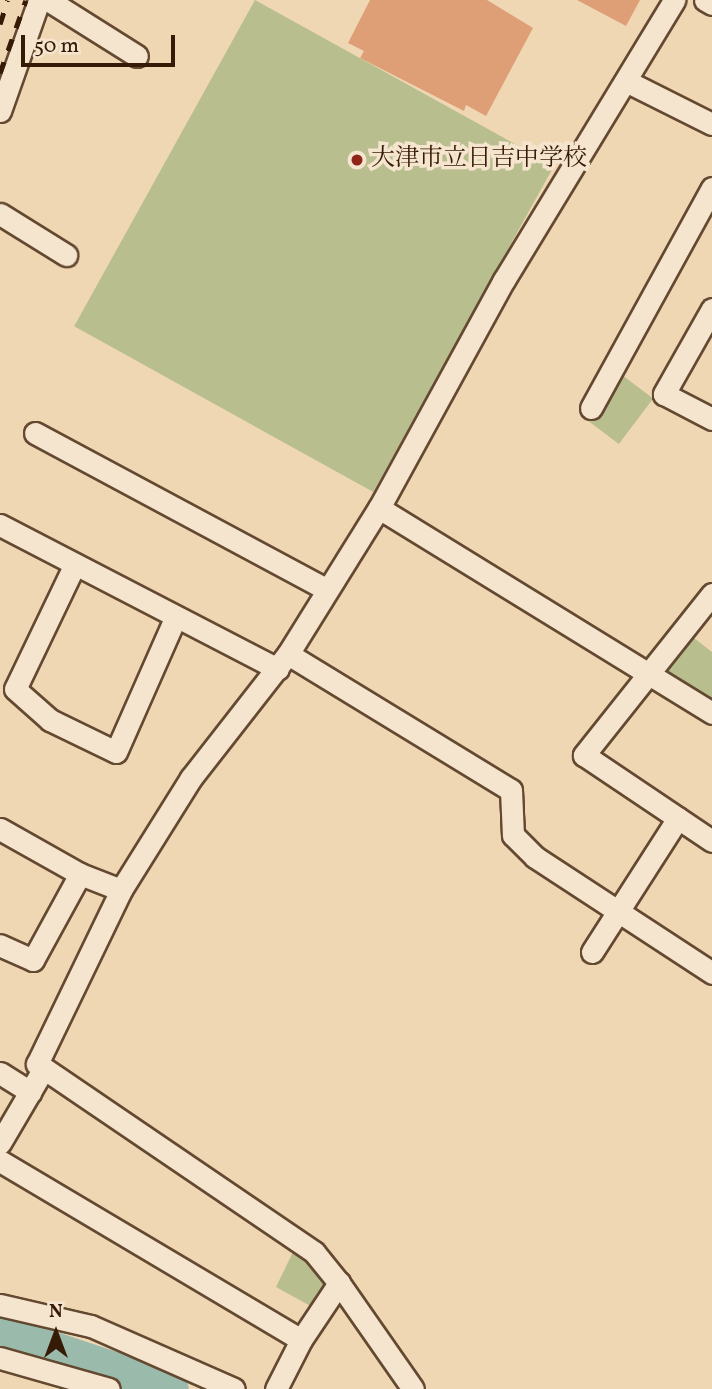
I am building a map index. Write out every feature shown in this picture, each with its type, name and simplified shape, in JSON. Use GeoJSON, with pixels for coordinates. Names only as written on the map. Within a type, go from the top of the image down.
{"type":"FeatureCollection","features":[{"type":"Feature","properties":{"kind":"street"},"geometry":{"type":"LineString","coordinates":[[0,111],[39,0]]}},
{"type":"Feature","properties":{"kind":"street"},"geometry":{"type":"LineString","coordinates":[[48,0],[137,57]]}},
{"type":"Feature","properties":{"kind":"street"},"geometry":{"type":"LineString","coordinates":[[413,1389],[339,1283],[314,1252],[41,1073],[37,1064],[64,1002],[121,890],[191,778],[258,686],[283,661],[379,508],[504,281],[628,82],[674,0]]}},
{"type":"Feature","properties":{"kind":"street"},"geometry":{"type":"LineString","coordinates":[[705,0],[712,4]]}},
{"type":"Feature","properties":{"kind":"street"},"geometry":{"type":"LineString","coordinates":[[628,82],[712,124]]}},
{"type":"Feature","properties":{"kind":"street"},"geometry":{"type":"LineString","coordinates":[[591,408],[712,188]]}},
{"type":"Feature","properties":{"kind":"street"},"geometry":{"type":"LineString","coordinates":[[0,215],[66,255]]}},
{"type":"Feature","properties":{"kind":"street"},"geometry":{"type":"LineString","coordinates":[[712,309],[664,394],[712,419]]}},
{"type":"Feature","properties":{"kind":"street"},"geometry":{"type":"LineString","coordinates":[[34,433],[326,589]]}},
{"type":"Feature","properties":{"kind":"street"},"geometry":{"type":"LineString","coordinates":[[379,508],[650,671],[712,713]]}},
{"type":"Feature","properties":{"kind":"street"},"geometry":{"type":"LineString","coordinates":[[0,525],[175,618],[283,661],[511,790],[513,835],[618,912],[712,973]]}},
{"type":"Feature","properties":{"kind":"street"},"geometry":{"type":"LineString","coordinates":[[74,566],[15,689],[50,720],[116,752],[175,618]]}},
{"type":"Feature","properties":{"kind":"street"},"geometry":{"type":"LineString","coordinates":[[712,594],[584,755],[712,841]]}},
{"type":"Feature","properties":{"kind":"street"},"geometry":{"type":"LineString","coordinates":[[592,952],[678,818]]}},
{"type":"Feature","properties":{"kind":"street"},"geometry":{"type":"LineString","coordinates":[[0,829],[80,874],[121,890]]}},
{"type":"Feature","properties":{"kind":"street"},"geometry":{"type":"LineString","coordinates":[[0,945],[33,960],[80,874]]}},
{"type":"Feature","properties":{"kind":"street"},"geometry":{"type":"LineString","coordinates":[[0,1073],[30,1092]]}},
{"type":"Feature","properties":{"kind":"street"},"geometry":{"type":"LineString","coordinates":[[0,1143],[41,1073]]}},
{"type":"Feature","properties":{"kind":"street"},"geometry":{"type":"LineString","coordinates":[[0,1161],[301,1340]]}},
{"type":"Feature","properties":{"kind":"street"},"geometry":{"type":"LineString","coordinates":[[276,1389],[301,1340],[339,1283]]}},
{"type":"Feature","properties":{"kind":"street"},"geometry":{"type":"LineString","coordinates":[[0,1305],[91,1326],[234,1389]]}},
{"type":"Feature","properties":{"kind":"street"},"geometry":{"type":"LineString","coordinates":[[0,1358],[109,1389]]}},
{"type":"Feature","properties":{"kind":"green space","name":"大津市立日吉中学校"},"geometry":{"type":"Polygon","coordinates":[[[255,0],[554,166],[373,492],[74,326],[255,0]]]}},
{"type":"Feature","properties":{"kind":"green space"},"geometry":{"type":"Polygon","coordinates":[[[622,375],[653,398],[619,444],[588,421],[622,375]]]}},
{"type":"Feature","properties":{"kind":"green space"},"geometry":{"type":"Polygon","coordinates":[[[694,638],[712,652],[712,701],[664,670],[694,638]]]}},
{"type":"Feature","properties":{"kind":"green space"},"geometry":{"type":"Polygon","coordinates":[[[294,1250],[334,1284],[316,1309],[276,1287],[294,1250]]]}},
{"type":"Feature","properties":{"kind":"building"},"geometry":{"type":"Polygon","coordinates":[[[370,0],[487,0],[533,28],[486,116],[466,105],[464,111],[360,58],[364,51],[348,43],[370,0]]]}},
{"type":"Feature","properties":{"kind":"building"},"geometry":{"type":"Polygon","coordinates":[[[577,0],[640,0],[626,26],[577,0]]]}},
{"type":"Feature","properties":{"kind":"waterway"},"geometry":{"type":"LineString","coordinates":[[0,1332],[170,1389]]}},
{"type":"Feature","properties":{"kind":"railway"},"geometry":{"type":"LineString","coordinates":[[0,24],[8,0]]}},
{"type":"Feature","properties":{"kind":"railway"},"geometry":{"type":"LineString","coordinates":[[0,73],[26,0]]}},
{"type":"Feature","properties":{"kind":"place","name":"大津市立日吉中学校"},"geometry":{"type":"Point","coordinates":[357,160]}}]}
